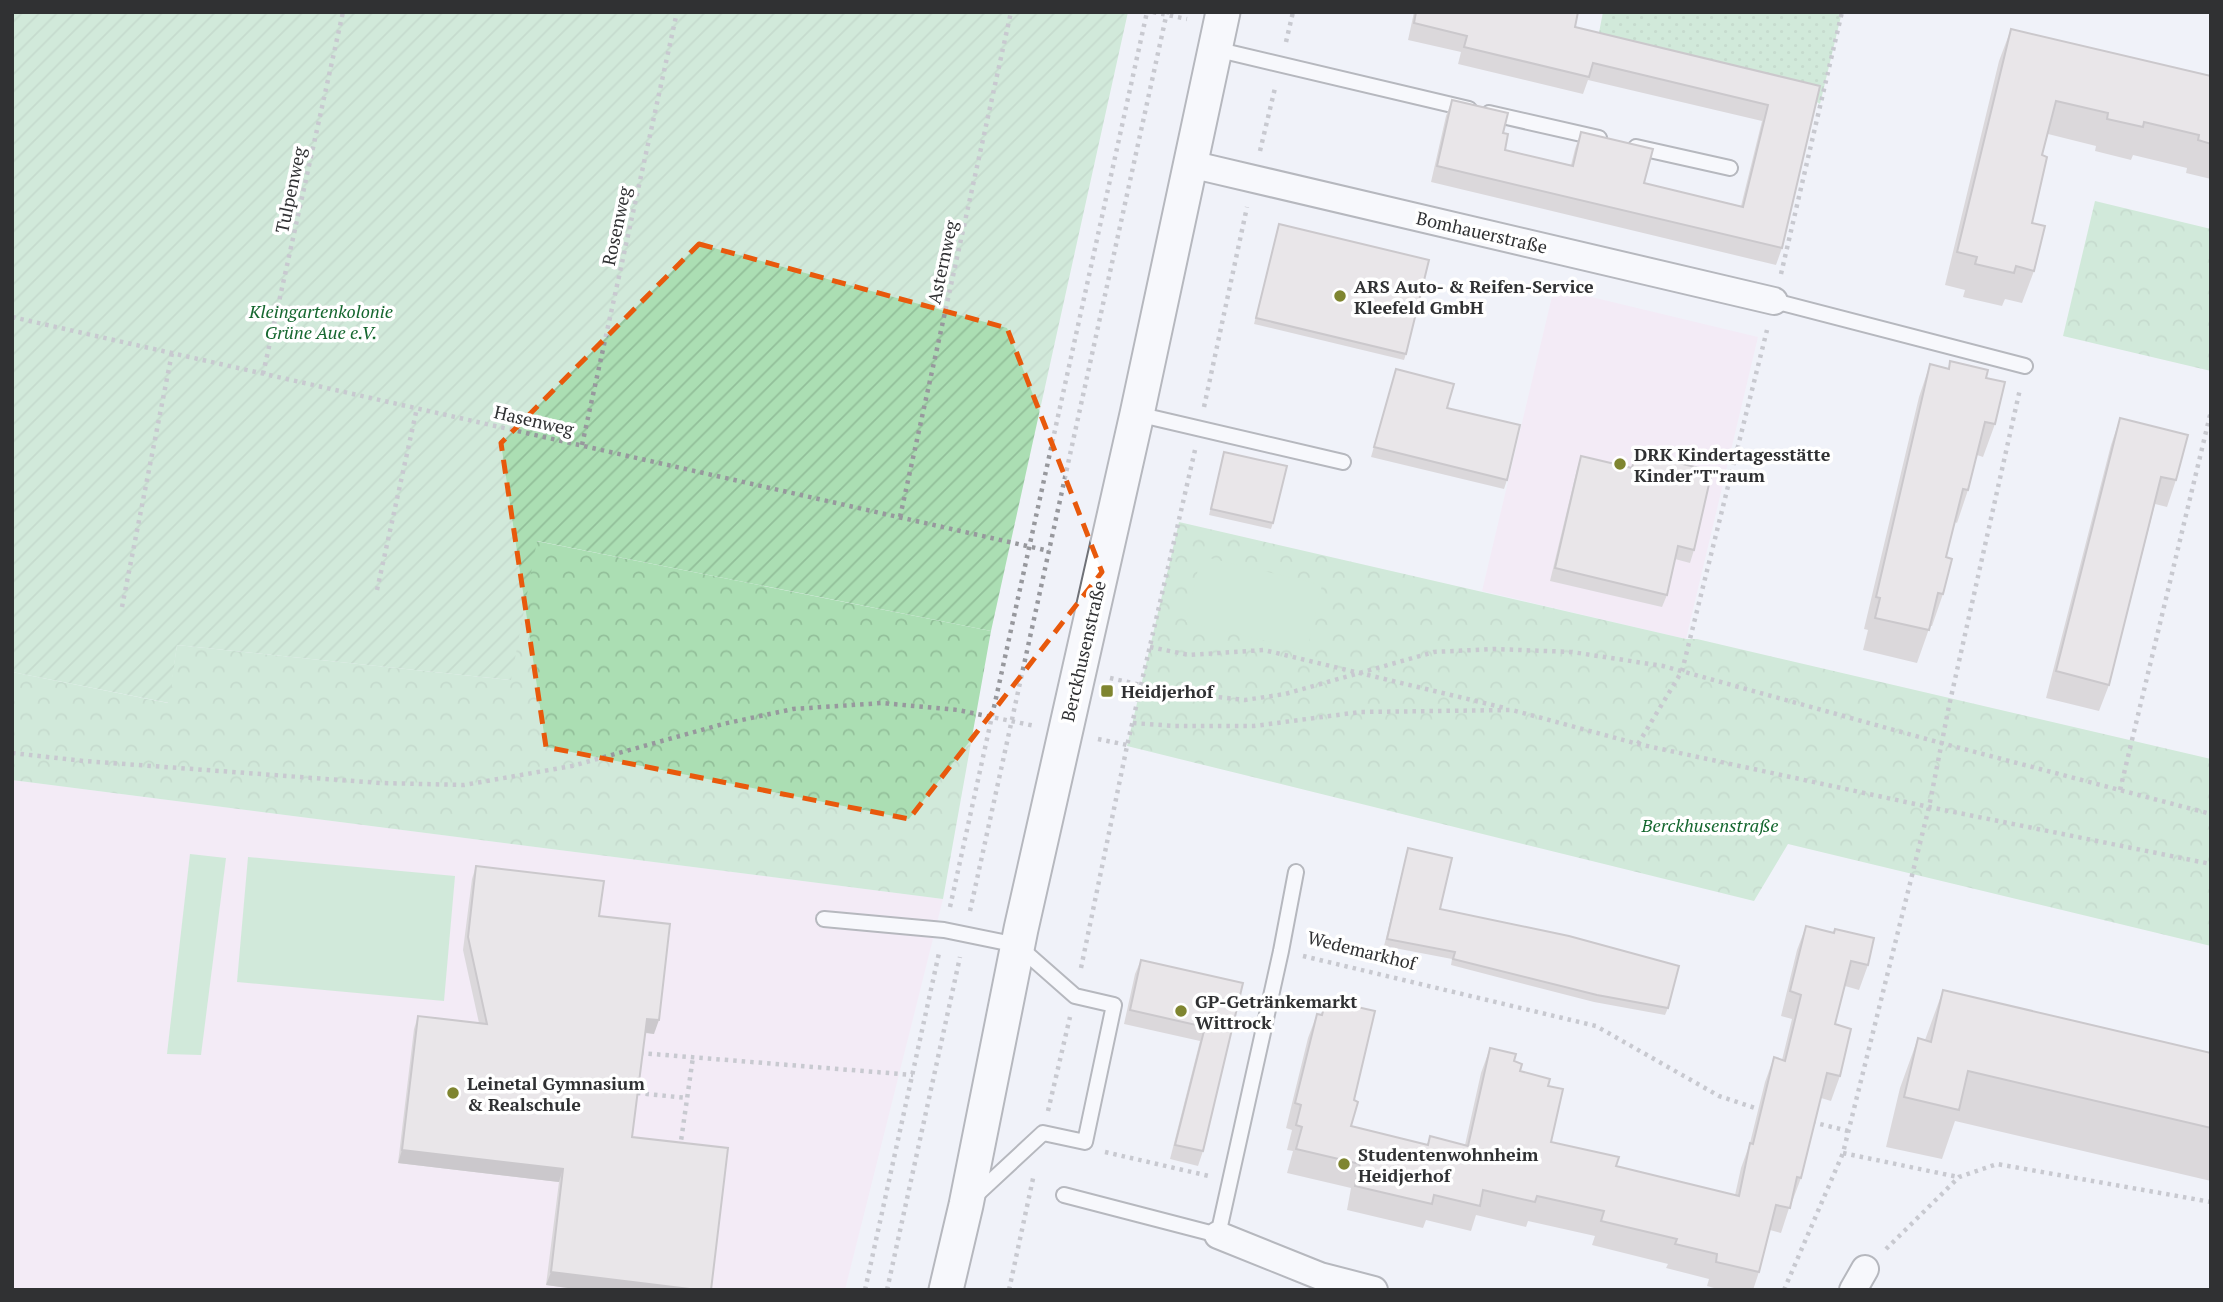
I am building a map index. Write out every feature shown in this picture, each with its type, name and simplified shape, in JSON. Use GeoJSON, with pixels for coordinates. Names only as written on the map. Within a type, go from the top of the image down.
{"type":"FeatureCollection","features":[{"type":"Feature","properties":{"kind":"street","name":"Berckhusenstraße"},"geometry":{"type":"LineString","coordinates":[[946,1290],[966,1205],[1017,945],[1137,414],[1223,12]]}},
{"type":"Feature","properties":{"kind":"street","name":"Bomhauerstraße"},"geometry":{"type":"LineString","coordinates":[[1190,164],[1774,301]]}},
{"type":"Feature","properties":{"kind":"street"},"geometry":{"type":"LineString","coordinates":[[1218,1235],[1320,1276],[1374,1290]]}},
{"type":"Feature","properties":{"kind":"lane"},"geometry":{"type":"LineString","coordinates":[[1215,49],[1730,169]]}},
{"type":"Feature","properties":{"kind":"lane"},"geometry":{"type":"LineString","coordinates":[[1774,301],[2025,366]]}},
{"type":"Feature","properties":{"kind":"lane"},"geometry":{"type":"LineString","coordinates":[[1137,414],[1343,463]]}},
{"type":"Feature","properties":{"kind":"lane"},"geometry":{"type":"LineString","coordinates":[[1281,951],[1296,872]]}},
{"type":"Feature","properties":{"kind":"lane"},"geometry":{"type":"LineString","coordinates":[[824,919],[944,930],[1017,945],[1074,996],[1114,1004],[1085,1142],[1043,1133],[966,1205]]}},
{"type":"Feature","properties":{"kind":"lane","name":"Wedemarkhof"},"geometry":{"type":"LineString","coordinates":[[1218,1235],[1281,951]]}},
{"type":"Feature","properties":{"kind":"lane"},"geometry":{"type":"LineString","coordinates":[[1064,1195],[1218,1235]]}},
{"type":"Feature","properties":{"kind":"path","name":"Tulpenweg"},"geometry":{"type":"LineString","coordinates":[[263,374],[343,12]]}},
{"type":"Feature","properties":{"kind":"path","name":"Rosenweg"},"geometry":{"type":"LineString","coordinates":[[582,445],[677,12]]}},
{"type":"Feature","properties":{"kind":"path","name":"Asternweg"},"geometry":{"type":"LineString","coordinates":[[900,517],[1011,12]]}},
{"type":"Feature","properties":{"kind":"path"},"geometry":{"type":"LineString","coordinates":[[865,1290],[1147,12]]}},
{"type":"Feature","properties":{"kind":"path"},"geometry":{"type":"LineString","coordinates":[[887,1290],[1167,14],[1153,12]]}},
{"type":"Feature","properties":{"kind":"path"},"geometry":{"type":"LineString","coordinates":[[1009,1290],[1253,178],[1293,12]]}},
{"type":"Feature","properties":{"kind":"path"},"geometry":{"type":"LineString","coordinates":[[1638,744],[1682,671],[1774,301],[1842,12]]}},
{"type":"Feature","properties":{"kind":"path","name":"Hasenweg"},"geometry":{"type":"LineString","coordinates":[[12,317],[1049,551]]}},
{"type":"Feature","properties":{"kind":"path"},"geometry":{"type":"LineString","coordinates":[[122,607],[173,353]]}},
{"type":"Feature","properties":{"kind":"path"},"geometry":{"type":"LineString","coordinates":[[1784,1290],[1843,1153],[1929,807],[2025,366]]}},
{"type":"Feature","properties":{"kind":"path"},"geometry":{"type":"LineString","coordinates":[[377,590],[417,408]]}},
{"type":"Feature","properties":{"kind":"path"},"geometry":{"type":"LineString","coordinates":[[2120,790],[2211,411]]}},
{"type":"Feature","properties":{"kind":"path"},"geometry":{"type":"LineString","coordinates":[[1150,647],[1189,655],[1264,650],[1512,710],[1638,744],[2211,864]]}},
{"type":"Feature","properties":{"kind":"path"},"geometry":{"type":"LineString","coordinates":[[1079,671],[1172,692],[1245,700],[1285,694],[1433,652],[1494,649],[1572,652],[1663,666],[2211,814]]}},
{"type":"Feature","properties":{"kind":"path"},"geometry":{"type":"LineString","coordinates":[[12,752],[84,761],[381,783],[464,785],[572,766],[723,724],[793,709],[881,703],[958,710],[1064,732]]}},
{"type":"Feature","properties":{"kind":"path"},"geometry":{"type":"LineString","coordinates":[[1133,723],[1254,726],[1360,712],[1512,710]]}},
{"type":"Feature","properties":{"kind":"path","name":"Wedemarkhof"},"geometry":{"type":"LineString","coordinates":[[1281,951],[1596,1027],[1719,1096],[1758,1109]]}},
{"type":"Feature","properties":{"kind":"path"},"geometry":{"type":"LineString","coordinates":[[640,1053],[913,1074]]}},
{"type":"Feature","properties":{"kind":"path"},"geometry":{"type":"LineString","coordinates":[[678,1156],[693,1057]]}},
{"type":"Feature","properties":{"kind":"path"},"geometry":{"type":"LineString","coordinates":[[637,1093],[687,1098]]}},
{"type":"Feature","properties":{"kind":"path"},"geometry":{"type":"LineString","coordinates":[[1812,1122],[1848,1131]]}},
{"type":"Feature","properties":{"kind":"path"},"geometry":{"type":"LineString","coordinates":[[1085,1142],[1084,1147],[1230,1181]]}},
{"type":"Feature","properties":{"kind":"path"},"geometry":{"type":"LineString","coordinates":[[1843,1153],[1959,1177]]}},
{"type":"Feature","properties":{"kind":"path"},"geometry":{"type":"LineString","coordinates":[[1859,1279],[1959,1177],[1997,1164],[2211,1202]]}},
{"type":"Feature","properties":{"kind":"highlighted area"},"geometry":{"type":"Polygon","coordinates":[[[699,244],[1007,328],[1102,572],[909,819],[546,747],[501,443],[699,244]]]}},
{"type":"Feature","properties":{"kind":"shaded area","name":"DRK Kindertagesstätte Kinder\"T\"raum"},"geometry":{"type":"Polygon","coordinates":[[[1554,288],[1758,337],[1686,639],[1482,591],[1554,288]]]}},
{"type":"Feature","properties":{"kind":"shaded area","name":"Leinetal Gymnasium & Realschule"},"geometry":{"type":"Polygon","coordinates":[[[12,780],[943,899],[845,1290],[12,1290],[12,780]]]}},
{"type":"Feature","properties":{"kind":"green space","name":"Kleingartenkolonie Grüne Aue e.V."},"geometry":{"type":"Polygon","coordinates":[[[12,12],[1128,12],[991,631],[537,541],[511,680],[177,645],[169,703],[12,672],[12,12]]]}},
{"type":"Feature","properties":{"kind":"green space"},"geometry":{"type":"Polygon","coordinates":[[[1603,12],[1842,12],[1820,104],[1596,48],[1603,12]]]}},
{"type":"Feature","properties":{"kind":"green space"},"geometry":{"type":"Polygon","coordinates":[[[2095,201],[2211,229],[2211,371],[2063,336],[2095,201]]]}},
{"type":"Feature","properties":{"kind":"green space"},"geometry":{"type":"Polygon","coordinates":[[[1179,522],[2211,759],[2211,946],[1788,844],[1754,901],[1127,746],[1179,522]]]}},
{"type":"Feature","properties":{"kind":"green space"},"geometry":{"type":"Polygon","coordinates":[[[536,541],[991,631],[943,899],[12,780],[12,672],[168,703],[177,645],[510,680],[536,541]]]}},
{"type":"Feature","properties":{"kind":"green space"},"geometry":{"type":"Polygon","coordinates":[[[1201,556],[1322,585],[1307,651],[1186,622],[1201,556]]]}},
{"type":"Feature","properties":{"kind":"green space"},"geometry":{"type":"Polygon","coordinates":[[[190,854],[226,858],[201,1055],[167,1054],[190,854]]]}},
{"type":"Feature","properties":{"kind":"green space"},"geometry":{"type":"Polygon","coordinates":[[[248,857],[455,876],[444,1001],[237,982],[248,857]]]}},
{"type":"Feature","properties":{"kind":"building"},"geometry":{"type":"Polygon","coordinates":[[[1416,12],[1578,12],[1575,27],[1820,86],[1782,248],[1437,166],[1452,100],[1508,113],[1503,133],[1508,134],[1505,150],[1573,166],[1581,132],[1653,149],[1644,183],[1743,207],[1768,105],[1593,63],[1589,77],[1464,47],[1467,36],[1414,23],[1416,12]]]}},
{"type":"Feature","properties":{"kind":"building"},"geometry":{"type":"Polygon","coordinates":[[[2011,29],[2211,76],[2211,144],[2198,140],[2199,135],[2144,122],[2143,127],[2107,119],[2108,113],[2056,101],[2042,155],[2047,157],[2032,223],[2045,226],[2034,271],[2016,266],[2014,273],[1975,264],[1977,257],[1957,252],[2011,29]]]}},
{"type":"Feature","properties":{"kind":"building","name":"ARS Auto- & Reifen-Service Kleefeld GmbH"},"geometry":{"type":"Polygon","coordinates":[[[1279,224],[1429,260],[1406,354],[1256,318],[1279,224]]]}},
{"type":"Feature","properties":{"kind":"building"},"geometry":{"type":"Polygon","coordinates":[[[1950,361],[1988,370],[1986,378],[2005,382],[1995,424],[1985,422],[1968,490],[1963,489],[1946,557],[1952,559],[1943,594],[1938,593],[1929,630],[1875,618],[1880,598],[1876,597],[1930,364],[1949,369],[1950,361]]]}},
{"type":"Feature","properties":{"kind":"building"},"geometry":{"type":"Polygon","coordinates":[[[1396,369],[1454,384],[1447,408],[1520,425],[1507,480],[1374,447],[1396,369]]]}},
{"type":"Feature","properties":{"kind":"building"},"geometry":{"type":"Polygon","coordinates":[[[2120,418],[2188,435],[2176,480],[2161,477],[2109,685],[2056,671],[2120,418]]]}},
{"type":"Feature","properties":{"kind":"building"},"geometry":{"type":"Polygon","coordinates":[[[1224,452],[1287,466],[1273,523],[1211,509],[1224,452]]]}},
{"type":"Feature","properties":{"kind":"building"},"geometry":{"type":"Polygon","coordinates":[[[1636,453],[1712,471],[1694,550],[1678,546],[1667,595],[1555,568],[1581,456],[1632,468],[1636,453]]]}},
{"type":"Feature","properties":{"kind":"building"},"geometry":{"type":"Polygon","coordinates":[[[1408,848],[1452,858],[1440,909],[1569,936],[1679,966],[1668,1008],[1597,995],[1453,959],[1455,952],[1387,939],[1408,848]]]}},
{"type":"Feature","properties":{"kind":"building"},"geometry":{"type":"Polygon","coordinates":[[[476,866],[604,881],[599,916],[670,924],[659,1020],[647,1019],[632,1137],[728,1148],[711,1290],[551,1272],[563,1169],[402,1150],[418,1016],[487,1024],[468,937],[476,866]]]}},
{"type":"Feature","properties":{"kind":"building"},"geometry":{"type":"Polygon","coordinates":[[[1806,926],[1874,938],[1868,965],[1851,961],[1835,1024],[1851,1029],[1840,1076],[1827,1073],[1801,1178],[1797,1177],[1790,1208],[1776,1205],[1759,1272],[1716,1262],[1717,1254],[1675,1244],[1677,1239],[1601,1221],[1604,1211],[1537,1196],[1535,1202],[1483,1190],[1480,1206],[1434,1195],[1432,1204],[1355,1186],[1360,1164],[1296,1149],[1302,1127],[1296,1125],[1301,1105],[1295,1103],[1317,1014],[1322,1015],[1326,1000],[1375,1011],[1354,1100],[1358,1102],[1351,1126],[1428,1145],[1430,1136],[1468,1146],[1490,1048],[1516,1054],[1514,1061],[1522,1064],[1520,1071],[1550,1079],[1548,1086],[1563,1089],[1551,1142],[1619,1157],[1616,1166],[1739,1196],[1750,1143],[1753,1144],[1774,1057],[1785,1061],[1801,995],[1790,991],[1806,926]]]}},
{"type":"Feature","properties":{"kind":"building"},"geometry":{"type":"Polygon","coordinates":[[[1141,960],[1243,983],[1203,1151],[1175,1145],[1205,1027],[1130,1010],[1141,960]]]}},
{"type":"Feature","properties":{"kind":"building"},"geometry":{"type":"Polygon","coordinates":[[[1943,990],[2211,1053],[2211,1128],[1968,1071],[1959,1110],[1904,1097],[1918,1038],[1931,1042],[1943,990]]]}},
{"type":"Feature","properties":{"kind":"place","name":"ARS Auto- & Reifen-Service Kleefeld GmbH"},"geometry":{"type":"Point","coordinates":[1340,296]}},
{"type":"Feature","properties":{"kind":"place","name":"DRK Kindertagesstätte Kinder\"T\"raum"},"geometry":{"type":"Point","coordinates":[1620,464]}},
{"type":"Feature","properties":{"kind":"place","name":"Heidjerhof"},"geometry":{"type":"Point","coordinates":[1107,691]}},
{"type":"Feature","properties":{"kind":"place","name":"GP-Getränkemarkt Wittrock"},"geometry":{"type":"Point","coordinates":[1181,1011]}},
{"type":"Feature","properties":{"kind":"place","name":"Leinetal Gymnasium & Realschule"},"geometry":{"type":"Point","coordinates":[453,1093]}},
{"type":"Feature","properties":{"kind":"place","name":"Studentenwohnheim Heidjerhof"},"geometry":{"type":"Point","coordinates":[1344,1164]}}]}
